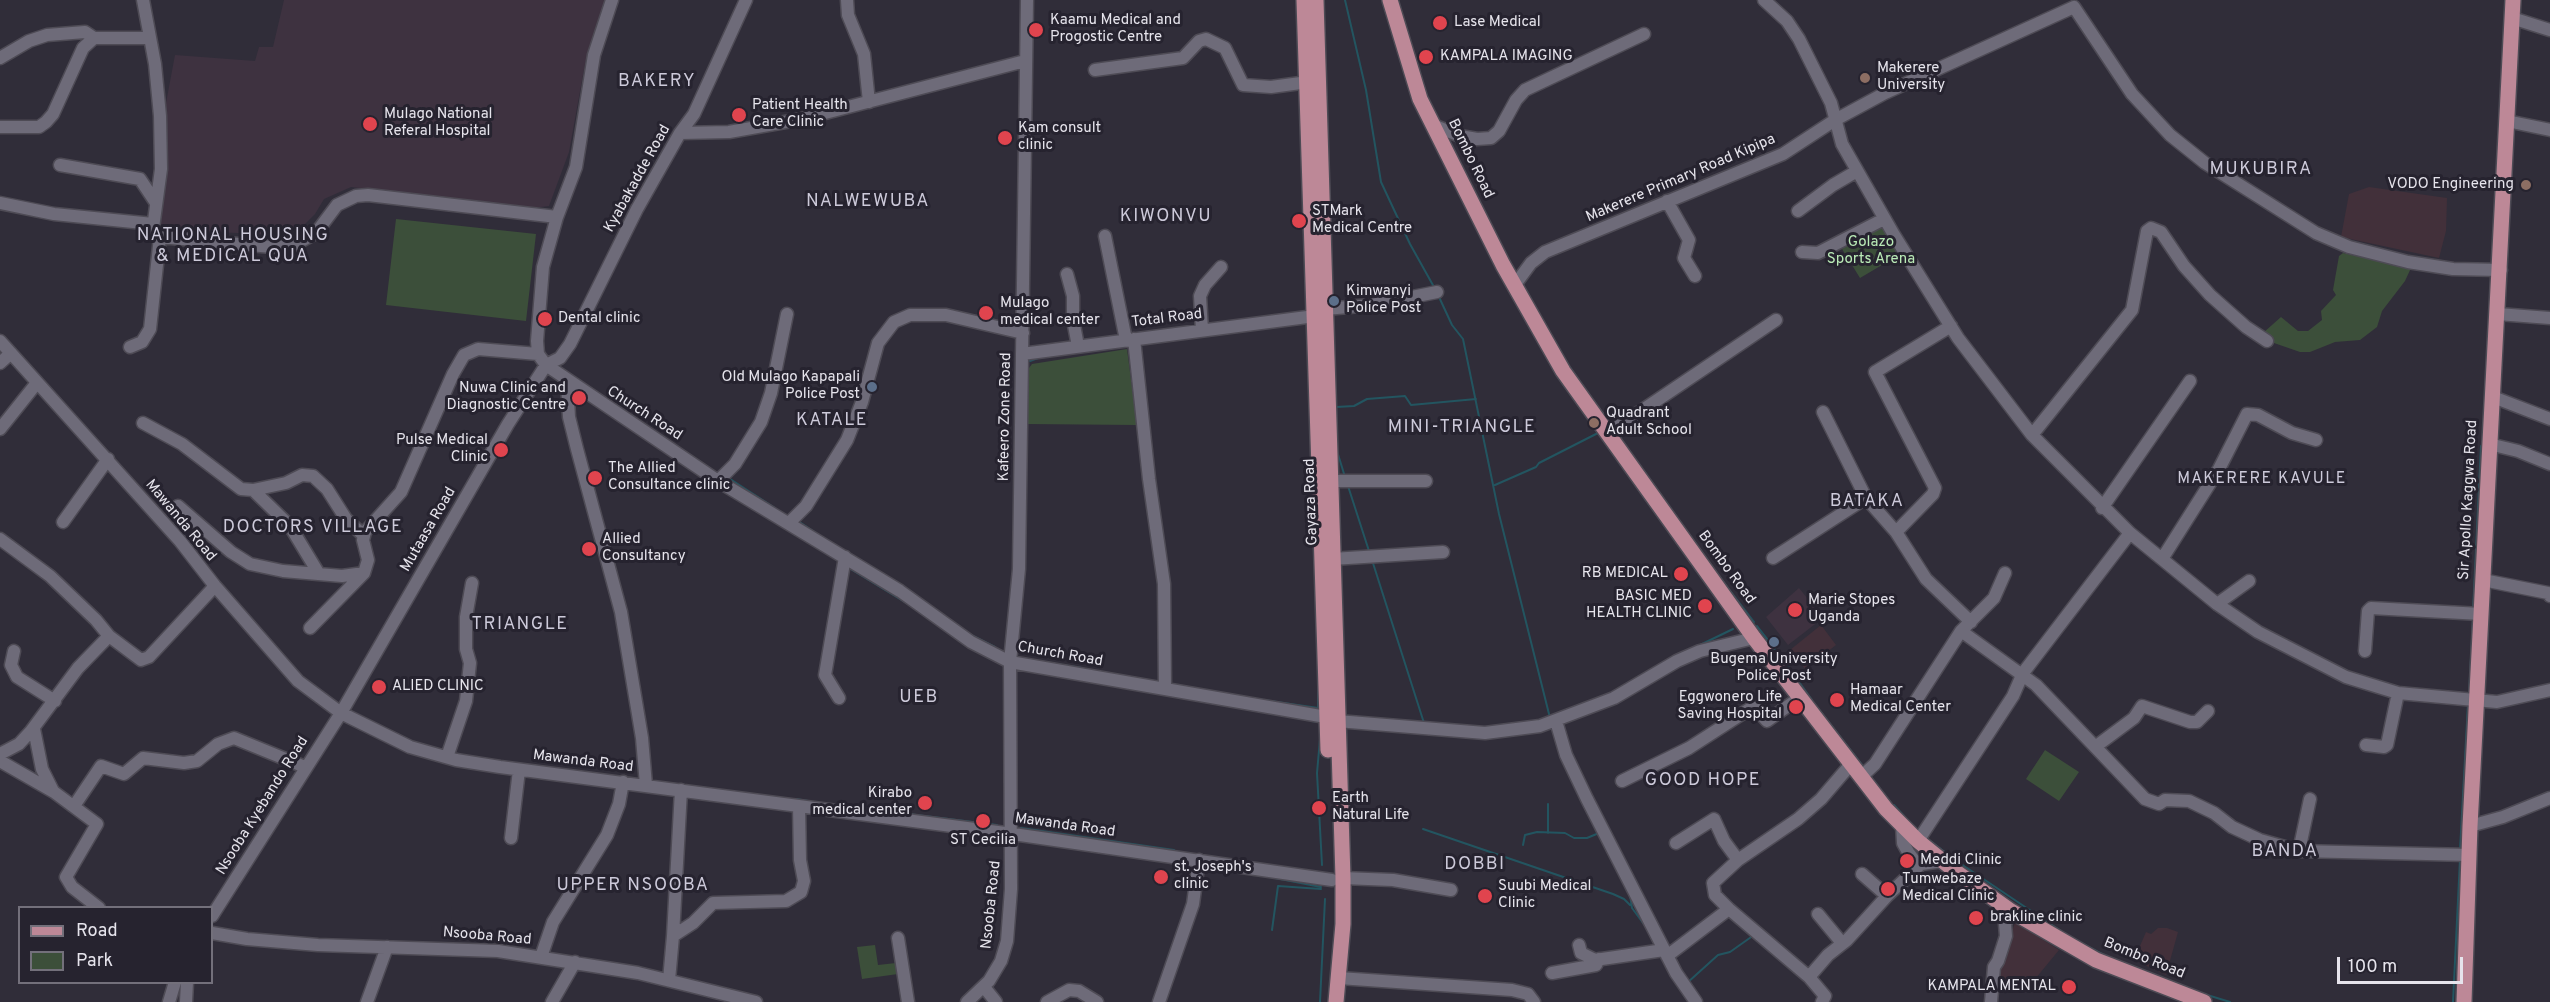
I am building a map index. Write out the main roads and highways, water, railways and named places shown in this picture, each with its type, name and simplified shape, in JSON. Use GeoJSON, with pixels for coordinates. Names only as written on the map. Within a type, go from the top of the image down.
{"type":"FeatureCollection","features":[{"type":"Feature","properties":{"kind":"main road","name":"Gayaza Road"},"geometry":{"type":"LineString","coordinates":[[1304,0],[1308,82],[1308,179],[1320,313],[1330,481],[1332,719]]}},
{"type":"Feature","properties":{"kind":"main road","name":"Gayaza Road"},"geometry":{"type":"LineString","coordinates":[[1316,0],[1320,313],[1338,879],[1339,978],[1336,1002]]}},
{"type":"Feature","properties":{"kind":"main road","name":"Bombo Road"},"geometry":{"type":"LineString","coordinates":[[1390,0],[1414,86],[1514,286],[1577,393],[1754,638],[1861,777],[1918,841],[2011,910],[2096,960],[2204,1002]]}},
{"type":"Feature","properties":{"kind":"main road","name":"Sir Apollo Kaggwa Road"},"geometry":{"type":"LineString","coordinates":[[2464,1002],[2476,700],[2489,444],[2501,270],[2513,0]]}},
{"type":"Feature","properties":{"kind":"main road","name":"Gayaza Road"},"geometry":{"type":"LineString","coordinates":[[1328,1002],[1338,879]]}},
{"type":"Feature","properties":{"kind":"waterway"},"geometry":{"type":"LineString","coordinates":[[1345,0],[1366,90],[1381,182],[1410,244],[1434,287]]}},
{"type":"Feature","properties":{"kind":"waterway"},"geometry":{"type":"LineString","coordinates":[[1439,297],[1452,325],[1463,339],[1499,514],[1550,718]]}},
{"type":"Feature","properties":{"kind":"waterway"},"geometry":{"type":"LineString","coordinates":[[1030,361],[1038,358]]}},
{"type":"Feature","properties":{"kind":"waterway"},"geometry":{"type":"LineString","coordinates":[[1569,366],[1585,389]]}},
{"type":"Feature","properties":{"kind":"waterway"},"geometry":{"type":"LineString","coordinates":[[1336,407],[1354,406],[1367,399],[1405,396],[1411,405],[1476,399]]}},
{"type":"Feature","properties":{"kind":"waterway"},"geometry":{"type":"LineString","coordinates":[[1495,485],[1536,467],[1539,463],[1598,433]]}},
{"type":"Feature","properties":{"kind":"waterway"},"geometry":{"type":"LineString","coordinates":[[2473,611],[2481,446]]}},
{"type":"Feature","properties":{"kind":"waterway"},"geometry":{"type":"LineString","coordinates":[[1337,451],[1345,477]]}},
{"type":"Feature","properties":{"kind":"waterway"},"geometry":{"type":"LineString","coordinates":[[727,477],[775,508]]}},
{"type":"Feature","properties":{"kind":"waterway"},"geometry":{"type":"LineString","coordinates":[[1348,486],[1369,551]]}},
{"type":"Feature","properties":{"kind":"waterway"},"geometry":{"type":"LineString","coordinates":[[798,521],[816,533]]}},
{"type":"Feature","properties":{"kind":"waterway"},"geometry":{"type":"LineString","coordinates":[[1372,560],[1424,723]]}},
{"type":"Feature","properties":{"kind":"waterway"},"geometry":{"type":"LineString","coordinates":[[1712,567],[1754,622]]}},
{"type":"Feature","properties":{"kind":"waterway"},"geometry":{"type":"LineString","coordinates":[[849,568],[913,607]]}},
{"type":"Feature","properties":{"kind":"waterway"},"geometry":{"type":"LineString","coordinates":[[2469,695],[2473,619]]}},
{"type":"Feature","properties":{"kind":"waterway"},"geometry":{"type":"LineString","coordinates":[[1757,626],[1779,654]]}},
{"type":"Feature","properties":{"kind":"waterway"},"geometry":{"type":"LineString","coordinates":[[1700,645],[1733,629]]}},
{"type":"Feature","properties":{"kind":"waterway"},"geometry":{"type":"LineString","coordinates":[[971,635],[995,647]]}},
{"type":"Feature","properties":{"kind":"waterway"},"geometry":{"type":"LineString","coordinates":[[1037,661],[1082,668]]}},
{"type":"Feature","properties":{"kind":"waterway"},"geometry":{"type":"LineString","coordinates":[[1787,665],[1812,700]]}},
{"type":"Feature","properties":{"kind":"waterway"},"geometry":{"type":"LineString","coordinates":[[1250,698],[1318,708],[1318,684]]}},
{"type":"Feature","properties":{"kind":"waterway"},"geometry":{"type":"LineString","coordinates":[[1538,721],[1603,696]]}},
{"type":"Feature","properties":{"kind":"waterway"},"geometry":{"type":"LineString","coordinates":[[2460,850],[2468,703]]}},
{"type":"Feature","properties":{"kind":"waterway"},"geometry":{"type":"LineString","coordinates":[[1817,707],[1863,766]]}},
{"type":"Feature","properties":{"kind":"waterway"},"geometry":{"type":"LineString","coordinates":[[1312,721],[1319,722],[1321,727]]}},
{"type":"Feature","properties":{"kind":"waterway"},"geometry":{"type":"LineString","coordinates":[[1320,739],[1317,773],[1322,865]]}},
{"type":"Feature","properties":{"kind":"waterway"},"geometry":{"type":"LineString","coordinates":[[1564,764],[1569,775]]}},
{"type":"Feature","properties":{"kind":"waterway"},"geometry":{"type":"LineString","coordinates":[[796,799],[808,801]]}},
{"type":"Feature","properties":{"kind":"waterway"},"geometry":{"type":"LineString","coordinates":[[828,804],[997,825]]}},
{"type":"Feature","properties":{"kind":"waterway"},"geometry":{"type":"LineString","coordinates":[[1548,804],[1548,833]]}},
{"type":"Feature","properties":{"kind":"waterway"},"geometry":{"type":"LineString","coordinates":[[1894,805],[1904,816]]}},
{"type":"Feature","properties":{"kind":"waterway"},"geometry":{"type":"LineString","coordinates":[[1021,828],[1174,850]]}},
{"type":"Feature","properties":{"kind":"waterway"},"geometry":{"type":"LineString","coordinates":[[1423,829],[1613,894],[1630,905]]}},
{"type":"Feature","properties":{"kind":"waterway"},"geometry":{"type":"LineString","coordinates":[[1523,845],[1525,835],[1537,832],[1565,833],[1574,838],[1587,838],[1599,833]]}},
{"type":"Feature","properties":{"kind":"waterway"},"geometry":{"type":"LineString","coordinates":[[1925,837],[1950,856]]}},
{"type":"Feature","properties":{"kind":"waterway"},"geometry":{"type":"LineString","coordinates":[[2453,1002],[2460,859]]}},
{"type":"Feature","properties":{"kind":"waterway"},"geometry":{"type":"LineString","coordinates":[[1961,864],[2061,931]]}},
{"type":"Feature","properties":{"kind":"waterway"},"geometry":{"type":"LineString","coordinates":[[1270,877],[1321,887]]}},
{"type":"Feature","properties":{"kind":"waterway"},"geometry":{"type":"LineString","coordinates":[[1272,930],[1278,886],[1321,889]]}},
{"type":"Feature","properties":{"kind":"waterway"},"geometry":{"type":"LineString","coordinates":[[1630,895],[1632,908],[1646,927]]}},
{"type":"Feature","properties":{"kind":"waterway"},"geometry":{"type":"LineString","coordinates":[[1320,1002],[1325,899]]}},
{"type":"Feature","properties":{"kind":"waterway"},"geometry":{"type":"LineString","coordinates":[[1687,983],[1718,955],[1730,952],[1754,935]]}},
{"type":"Feature","properties":{"kind":"waterway"},"geometry":{"type":"LineString","coordinates":[[2085,945],[2104,955]]}},
{"type":"Feature","properties":{"kind":"waterway"},"geometry":{"type":"LineString","coordinates":[[1679,987],[1685,997]]}},
{"type":"Feature","properties":{"kind":"waterway"},"geometry":{"type":"LineString","coordinates":[[2204,994],[2230,1002]]}},
{"type":"Feature","properties":{"kind":"place","name":"Lase Medical"},"geometry":{"type":"Point","coordinates":[1440,23]}},
{"type":"Feature","properties":{"kind":"place","name":"Kaamu Medical and Progostic Centre"},"geometry":{"type":"Point","coordinates":[1036,30]}},
{"type":"Feature","properties":{"kind":"place","name":"KAMPALA IMAGING"},"geometry":{"type":"Point","coordinates":[1426,57]}},
{"type":"Feature","properties":{"kind":"place","name":"Makerere University"},"geometry":{"type":"Point","coordinates":[1865,78]}},
{"type":"Feature","properties":{"kind":"place","name":"Patient Health Care Clinic"},"geometry":{"type":"Point","coordinates":[739,115]}},
{"type":"Feature","properties":{"kind":"place","name":"Mulago National Referal Hospital"},"geometry":{"type":"Point","coordinates":[370,124]}},
{"type":"Feature","properties":{"kind":"place","name":"Kam consult clinic"},"geometry":{"type":"Point","coordinates":[1005,138]}},
{"type":"Feature","properties":{"kind":"place","name":"VODO Engineering"},"geometry":{"type":"Point","coordinates":[2526,185]}},
{"type":"Feature","properties":{"kind":"place","name":"STMark Medical Centre"},"geometry":{"type":"Point","coordinates":[1299,221]}},
{"type":"Feature","properties":{"kind":"place","name":"Kimwanyi Police Post"},"geometry":{"type":"Point","coordinates":[1334,301]}},
{"type":"Feature","properties":{"kind":"place","name":"Mulago medical center"},"geometry":{"type":"Point","coordinates":[986,313]}},
{"type":"Feature","properties":{"kind":"place","name":"Dental clinic"},"geometry":{"type":"Point","coordinates":[545,319]}},
{"type":"Feature","properties":{"kind":"place","name":"Old Mulago Kapapali Police Post"},"geometry":{"type":"Point","coordinates":[872,387]}},
{"type":"Feature","properties":{"kind":"place","name":"Nuwa Clinic and Diagnostic Centre"},"geometry":{"type":"Point","coordinates":[579,398]}},
{"type":"Feature","properties":{"kind":"place","name":"Quadrant Adult School"},"geometry":{"type":"Point","coordinates":[1594,423]}},
{"type":"Feature","properties":{"kind":"place","name":"Pulse Medical Clinic"},"geometry":{"type":"Point","coordinates":[501,450]}},
{"type":"Feature","properties":{"kind":"place","name":"The Allied Consultance clinic"},"geometry":{"type":"Point","coordinates":[595,478]}},
{"type":"Feature","properties":{"kind":"place","name":"Allied Consultancy"},"geometry":{"type":"Point","coordinates":[589,549]}},
{"type":"Feature","properties":{"kind":"place","name":"RB MEDICAL"},"geometry":{"type":"Point","coordinates":[1681,574]}},
{"type":"Feature","properties":{"kind":"place","name":"BASIC MED HEALTH CLINIC"},"geometry":{"type":"Point","coordinates":[1705,606]}},
{"type":"Feature","properties":{"kind":"place","name":"Marie Stopes Uganda"},"geometry":{"type":"Point","coordinates":[1795,610]}},
{"type":"Feature","properties":{"kind":"place","name":"Bugema University Police Post"},"geometry":{"type":"Point","coordinates":[1774,642]}},
{"type":"Feature","properties":{"kind":"place","name":"ALIED CLINIC"},"geometry":{"type":"Point","coordinates":[379,687]}},
{"type":"Feature","properties":{"kind":"place","name":"Hamaar Medical Center"},"geometry":{"type":"Point","coordinates":[1837,700]}},
{"type":"Feature","properties":{"kind":"place","name":"Eggwonero Life Saving Hospital"},"geometry":{"type":"Point","coordinates":[1796,707]}},
{"type":"Feature","properties":{"kind":"place","name":"Kirabo medical center"},"geometry":{"type":"Point","coordinates":[925,803]}},
{"type":"Feature","properties":{"kind":"place","name":"Earth Natural Life"},"geometry":{"type":"Point","coordinates":[1319,808]}},
{"type":"Feature","properties":{"kind":"place","name":"ST Cecilia"},"geometry":{"type":"Point","coordinates":[983,821]}},
{"type":"Feature","properties":{"kind":"place","name":"Meddi Clinic"},"geometry":{"type":"Point","coordinates":[1907,861]}},
{"type":"Feature","properties":{"kind":"place","name":"st. Joseph's clinic"},"geometry":{"type":"Point","coordinates":[1161,877]}},
{"type":"Feature","properties":{"kind":"place","name":"Tumwebaze Medical Clinic"},"geometry":{"type":"Point","coordinates":[1888,889]}},
{"type":"Feature","properties":{"kind":"place","name":"Suubi Medical Clinic"},"geometry":{"type":"Point","coordinates":[1485,896]}},
{"type":"Feature","properties":{"kind":"place","name":"brakline clinic"},"geometry":{"type":"Point","coordinates":[1976,918]}},
{"type":"Feature","properties":{"kind":"place","name":"KAMPALA MENTAL"},"geometry":{"type":"Point","coordinates":[2069,987]}},
{"type":"Feature","properties":{"kind":"district","name":"BAKERY"},"geometry":{"type":"Point","coordinates":[657,82]}},
{"type":"Feature","properties":{"kind":"district","name":"MUKUBIRA"},"geometry":{"type":"Point","coordinates":[2261,170]}},
{"type":"Feature","properties":{"kind":"district","name":"NALWEWUBA"},"geometry":{"type":"Point","coordinates":[868,202]}},
{"type":"Feature","properties":{"kind":"district","name":"KIWONVU"},"geometry":{"type":"Point","coordinates":[1166,217]}},
{"type":"Feature","properties":{"kind":"district","name":"NATIONAL HOUSING & MEDICAL QUA"},"geometry":{"type":"Point","coordinates":[233,246]}},
{"type":"Feature","properties":{"kind":"district","name":"KATALE"},"geometry":{"type":"Point","coordinates":[832,421]}},
{"type":"Feature","properties":{"kind":"district","name":"MINI-TRIANGLE"},"geometry":{"type":"Point","coordinates":[1462,428]}},
{"type":"Feature","properties":{"kind":"district","name":"MAKERERE KAVULE"},"geometry":{"type":"Point","coordinates":[2262,480]}},
{"type":"Feature","properties":{"kind":"district","name":"BATAKA"},"geometry":{"type":"Point","coordinates":[1867,502]}},
{"type":"Feature","properties":{"kind":"district","name":"DOCTORS VILLAGE"},"geometry":{"type":"Point","coordinates":[313,528]}},
{"type":"Feature","properties":{"kind":"district","name":"TRIANGLE"},"geometry":{"type":"Point","coordinates":[520,625]}},
{"type":"Feature","properties":{"kind":"district","name":"UEB"},"geometry":{"type":"Point","coordinates":[919,698]}},
{"type":"Feature","properties":{"kind":"district","name":"GOOD HOPE"},"geometry":{"type":"Point","coordinates":[1703,781]}},
{"type":"Feature","properties":{"kind":"district","name":"BANDA"},"geometry":{"type":"Point","coordinates":[2285,852]}},
{"type":"Feature","properties":{"kind":"district","name":"DOBBI"},"geometry":{"type":"Point","coordinates":[1475,865]}},
{"type":"Feature","properties":{"kind":"district","name":"UPPER NSOOBA"},"geometry":{"type":"Point","coordinates":[633,886]}},
{"type":"Feature","properties":{"kind":"park label","name":"Golazo Sports Arena"},"geometry":{"type":"Point","coordinates":[1871,252]}}]}
